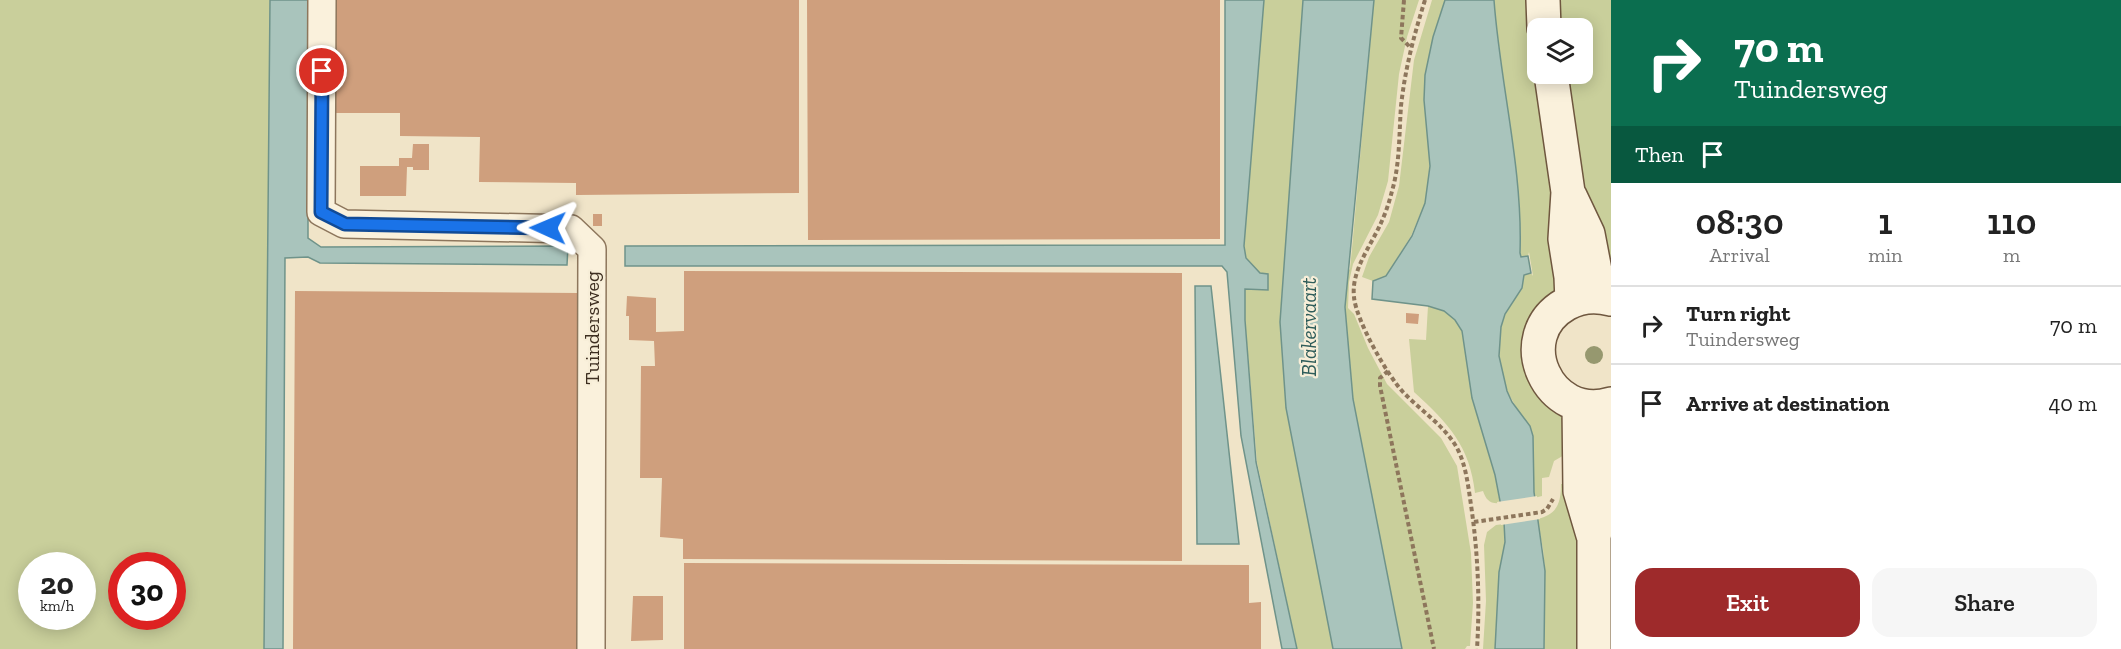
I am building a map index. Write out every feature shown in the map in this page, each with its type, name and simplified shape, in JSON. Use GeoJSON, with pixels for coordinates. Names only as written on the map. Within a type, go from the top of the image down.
{"type":"FeatureCollection","features":[{"type":"Feature","properties":{"kind":"main road"},"geometry":{"type":"LineString","coordinates":[[1542,0],[1543,18]]}},
{"type":"Feature","properties":{"kind":"main road"},"geometry":{"type":"LineString","coordinates":[[1552,84],[1568,192],[1588,234],[1594,299],[1557,310],[1546,323],[1540,338],[1538,355],[1542,372],[1551,387],[1564,398],[1600,404],[1604,489],[1594,537],[1594,649]]}},
{"type":"Feature","properties":{"kind":"street","name":"Tuindersweg"},"geometry":{"type":"LineString","coordinates":[[322,0],[321,212],[345,224],[571,229],[592,249],[591,649]]}},
{"type":"Feature","properties":{"kind":"path"},"geometry":{"type":"LineString","coordinates":[[1404,0],[1401,38],[1410,48]]}},
{"type":"Feature","properties":{"kind":"path"},"geometry":{"type":"LineString","coordinates":[[1425,0],[1410,48],[1401,105],[1393,189],[1380,227],[1361,261],[1353,295],[1357,310],[1388,371],[1403,392],[1437,423],[1456,447],[1466,471],[1479,578],[1477,649]]}},
{"type":"Feature","properties":{"kind":"path"},"geometry":{"type":"LineString","coordinates":[[1388,371],[1380,378],[1380,387],[1434,649]]}},
{"type":"Feature","properties":{"kind":"path"},"geometry":{"type":"LineString","coordinates":[[1474,522],[1542,512]]}},
{"type":"Feature","properties":{"kind":"green space"},"geometry":{"type":"Polygon","coordinates":[[[0,0],[270,0],[264,649],[0,649],[0,0]]]}},
{"type":"Feature","properties":{"kind":"green space"},"geometry":{"type":"Polygon","coordinates":[[[1264,0],[1303,0],[1280,322],[1286,408],[1333,649],[1297,649],[1257,462],[1245,320],[1245,289],[1268,290],[1268,274],[1260,273],[1246,258],[1244,246],[1264,0]]]}},
{"type":"Feature","properties":{"kind":"green space"},"geometry":{"type":"Polygon","coordinates":[[[1374,0],[1419,0],[1407,37],[1399,74],[1388,181],[1378,215],[1353,264],[1349,282],[1348,308],[1354,314],[1368,348],[1387,384],[1441,438],[1457,466],[1471,553],[1473,603],[1470,646],[1465,649],[1402,649],[1353,399],[1345,307],[1374,0]]]}},
{"type":"Feature","properties":{"kind":"green space"},"geometry":{"type":"Polygon","coordinates":[[[1432,0],[1445,0],[1433,37],[1425,75],[1424,100],[1430,166],[1425,203],[1411,236],[1386,276],[1373,281],[1362,277],[1369,257],[1389,222],[1399,186],[1414,60],[1432,0]]]}},
{"type":"Feature","properties":{"kind":"green space"},"geometry":{"type":"Polygon","coordinates":[[[1494,0],[1528,0],[1530,18],[1527,18],[1527,84],[1539,84],[1552,179],[1556,286],[1549,303],[1559,411],[1565,421],[1566,454],[1554,461],[1549,477],[1542,478],[1542,496],[1534,498],[1519,412],[1507,391],[1499,356],[1501,327],[1505,314],[1522,288],[1524,275],[1531,273],[1533,276],[1529,252],[1528,256],[1521,257],[1520,253],[1515,158],[1494,0]]]}},
{"type":"Feature","properties":{"kind":"green space"},"geometry":{"type":"Polygon","coordinates":[[[1555,0],[1611,0],[1611,277],[1588,202],[1566,84],[1593,84],[1593,18],[1556,18],[1555,0]]]}},
{"type":"Feature","properties":{"kind":"green space"},"geometry":{"type":"Polygon","coordinates":[[[1428,306],[1444,311],[1455,319],[1462,331],[1472,398],[1495,475],[1500,503],[1489,501],[1483,491],[1475,493],[1468,462],[1455,437],[1437,414],[1414,392],[1409,339],[1426,340],[1428,306]]]}},
{"type":"Feature","properties":{"kind":"green space"},"geometry":{"type":"Polygon","coordinates":[[[1561,484],[1572,484],[1578,553],[1579,649],[1544,649],[1545,571],[1537,519],[1549,515],[1556,507],[1559,502],[1561,484]]]}},
{"type":"Feature","properties":{"kind":"green space"},"geometry":{"type":"Polygon","coordinates":[[[1504,524],[1505,542],[1499,572],[1495,649],[1483,649],[1486,601],[1484,545],[1487,532],[1496,525],[1504,524]]]}},
{"type":"Feature","properties":{"kind":"water"},"geometry":{"type":"Polygon","coordinates":[[[270,0],[308,0],[308,238],[321,247],[568,246],[567,265],[320,263],[308,257],[285,258],[283,649],[264,649],[270,0]]]}},
{"type":"Feature","properties":{"kind":"water"},"geometry":{"type":"Polygon","coordinates":[[[1225,0],[1264,0],[1244,246],[1246,258],[1260,273],[1268,274],[1268,290],[1245,289],[1245,320],[1256,462],[1297,649],[1282,649],[1241,436],[1227,272],[1222,266],[625,266],[625,246],[1225,245],[1225,0]]]}},
{"type":"Feature","properties":{"kind":"water","name":"Blakervaart"},"geometry":{"type":"Polygon","coordinates":[[[1303,0],[1374,0],[1345,307],[1353,399],[1402,649],[1333,649],[1286,408],[1280,322],[1303,0]]]}},
{"type":"Feature","properties":{"kind":"water"},"geometry":{"type":"Polygon","coordinates":[[[1445,0],[1494,0],[1515,158],[1520,253],[1521,257],[1528,256],[1531,273],[1524,275],[1522,288],[1505,314],[1501,327],[1499,356],[1507,391],[1512,402],[1530,426],[1533,436],[1534,492],[1545,571],[1544,649],[1495,649],[1499,572],[1505,542],[1504,522],[1495,475],[1472,398],[1462,331],[1455,320],[1444,311],[1428,306],[1372,299],[1373,281],[1386,276],[1412,236],[1425,203],[1430,166],[1424,100],[1425,75],[1433,37],[1445,0]]]}},
{"type":"Feature","properties":{"kind":"water"},"geometry":{"type":"Polygon","coordinates":[[[1195,286],[1211,286],[1239,544],[1197,544],[1195,286]]]}},
{"type":"Feature","properties":{"kind":"pier"},"geometry":{"type":"Polygon","coordinates":[[[1537,496],[1540,519],[1501,525],[1497,502],[1537,496]]]}},
{"type":"Feature","properties":{"kind":"building"},"geometry":{"type":"Polygon","coordinates":[[[336,0],[799,0],[799,193],[576,195],[576,183],[479,182],[480,137],[400,136],[400,113],[336,113],[336,0]]]}},
{"type":"Feature","properties":{"kind":"building"},"geometry":{"type":"Polygon","coordinates":[[[807,0],[1220,0],[1220,239],[808,240],[807,0]]]}},
{"type":"Feature","properties":{"kind":"building"},"geometry":{"type":"Polygon","coordinates":[[[413,144],[429,144],[429,170],[413,170],[413,167],[407,167],[406,196],[360,196],[360,166],[399,166],[399,158],[412,158],[413,144]]]}},
{"type":"Feature","properties":{"kind":"building"},"geometry":{"type":"Polygon","coordinates":[[[593,214],[602,214],[602,226],[593,226],[593,214]]]}},
{"type":"Feature","properties":{"kind":"building"},"geometry":{"type":"Polygon","coordinates":[[[684,271],[1182,273],[1182,561],[683,559],[683,539],[660,537],[662,478],[640,478],[641,366],[655,366],[654,341],[629,340],[629,316],[626,316],[627,296],[656,298],[656,332],[684,331],[684,271]]]}},
{"type":"Feature","properties":{"kind":"building"},"geometry":{"type":"Polygon","coordinates":[[[295,291],[579,293],[576,649],[293,649],[295,291]]]}},
{"type":"Feature","properties":{"kind":"building"},"geometry":{"type":"Polygon","coordinates":[[[1406,313],[1419,314],[1418,324],[1406,323],[1406,313]]]}},
{"type":"Feature","properties":{"kind":"building"},"geometry":{"type":"Polygon","coordinates":[[[684,563],[1249,565],[1249,603],[1261,602],[1261,649],[684,649],[684,563]]]}},
{"type":"Feature","properties":{"kind":"building"},"geometry":{"type":"Polygon","coordinates":[[[633,596],[663,596],[663,640],[631,641],[633,596]]]}},
{"type":"Feature","properties":{"kind":"route"},"geometry":{"type":"LineString","coordinates":[[322,71],[321,212],[345,224],[548,228]]}}]}
